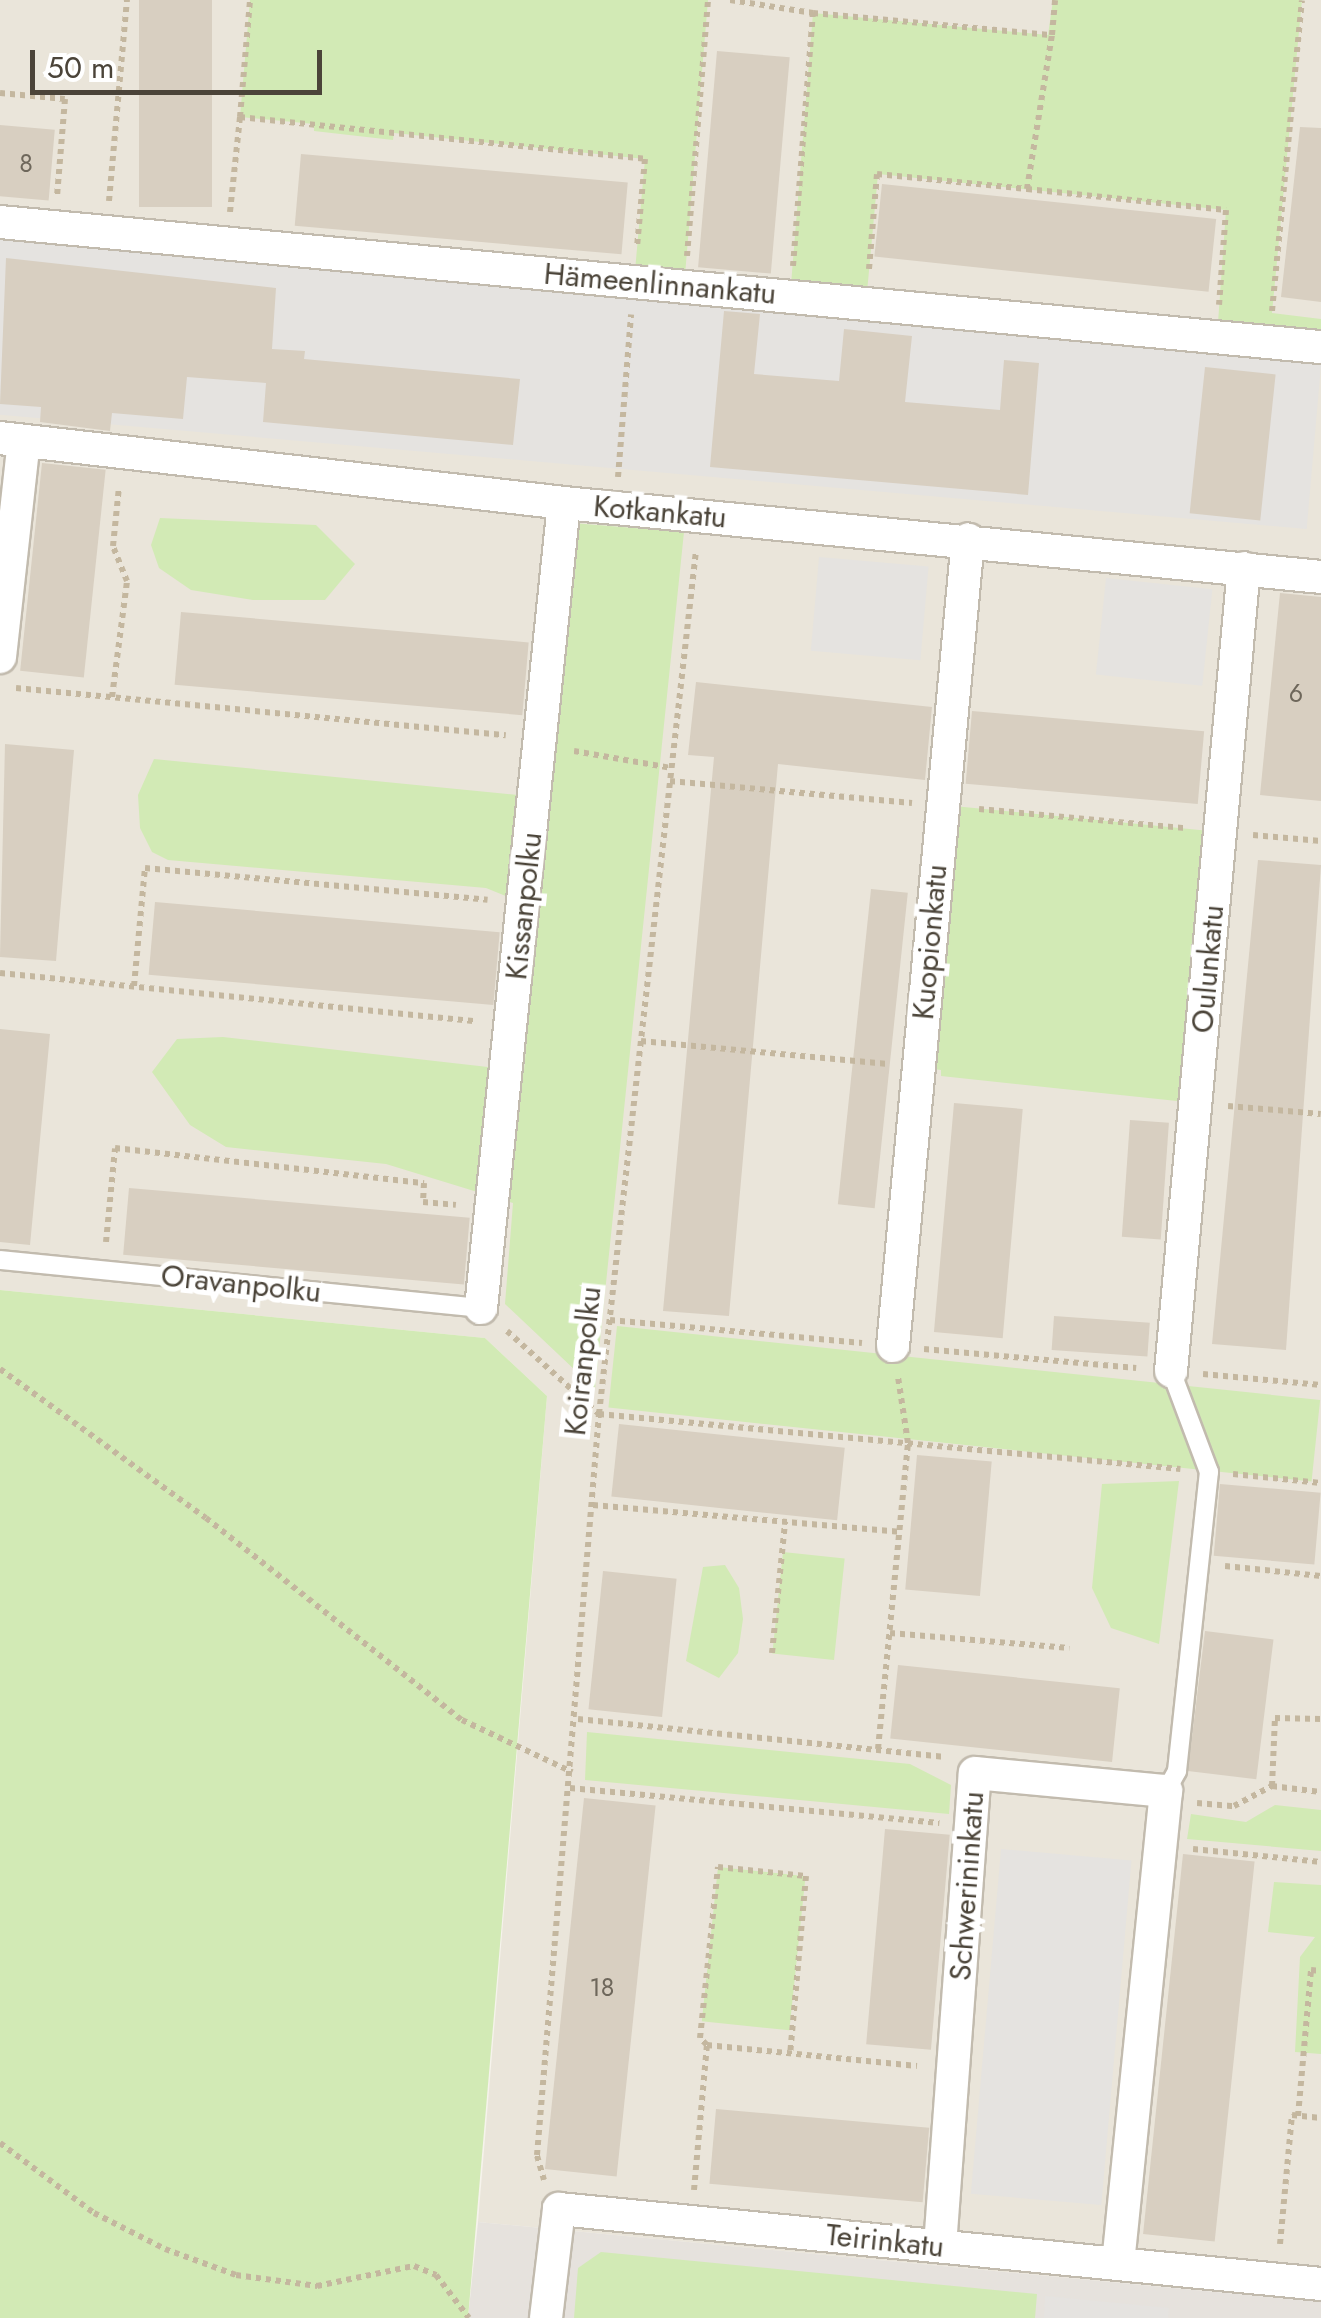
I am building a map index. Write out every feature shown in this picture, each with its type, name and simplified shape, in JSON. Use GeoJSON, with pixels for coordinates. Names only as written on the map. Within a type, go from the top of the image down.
{"type":"FeatureCollection","features":[{"type":"Feature","properties":{"kind":"street","name":"Hämeenlinnankatu"},"geometry":{"type":"LineString","coordinates":[[0,222],[1321,347]]}},
{"type":"Feature","properties":{"kind":"street","name":"Kotkankatu"},"geometry":{"type":"LineString","coordinates":[[12,439],[564,503],[968,538],[1321,576]]}},
{"type":"Feature","properties":{"kind":"street"},"geometry":{"type":"LineString","coordinates":[[0,658],[12,439]]}},
{"type":"Feature","properties":{"kind":"street","name":"Kissanpolku"},"geometry":{"type":"LineString","coordinates":[[481,1308],[564,503]]}},
{"type":"Feature","properties":{"kind":"street","name":"Kuopionkatu"},"geometry":{"type":"LineString","coordinates":[[893,1346],[968,538]]}},
{"type":"Feature","properties":{"kind":"street","name":"Oulunkatu"},"geometry":{"type":"LineString","coordinates":[[1171,1371],[1244,568]]}},
{"type":"Feature","properties":{"kind":"street","name":"Schwerininkatu"},"geometry":{"type":"LineString","coordinates":[[940,2246],[975,1773],[1165,1796]]}},
{"type":"Feature","properties":{"kind":"street"},"geometry":{"type":"LineString","coordinates":[[1118,2264],[1165,1796]]}},
{"type":"Feature","properties":{"kind":"street"},"geometry":{"type":"LineString","coordinates":[[546,2318],[559,2209]]}},
{"type":"Feature","properties":{"kind":"street","name":"Teirinkatu"},"geometry":{"type":"LineString","coordinates":[[559,2209],[1321,2284]]}},
{"type":"Feature","properties":{"kind":"lane","name":"Oravanpolku"},"geometry":{"type":"LineString","coordinates":[[0,1260],[481,1308]]}},
{"type":"Feature","properties":{"kind":"lane"},"geometry":{"type":"LineString","coordinates":[[1165,1796],[1177,1771],[1209,1472],[1171,1371]]}},
{"type":"Feature","properties":{"kind":"path"},"geometry":{"type":"LineString","coordinates":[[106,232],[127,0]]}},
{"type":"Feature","properties":{"kind":"path"},"geometry":{"type":"LineString","coordinates":[[227,243],[250,0]]}},
{"type":"Feature","properties":{"kind":"path"},"geometry":{"type":"LineString","coordinates":[[684,287],[708,0]]}},
{"type":"Feature","properties":{"kind":"path"},"geometry":{"type":"LineString","coordinates":[[730,0],[814,13],[1052,35]]}},
{"type":"Feature","properties":{"kind":"path"},"geometry":{"type":"LineString","coordinates":[[1028,189],[1055,0]]}},
{"type":"Feature","properties":{"kind":"path"},"geometry":{"type":"LineString","coordinates":[[1269,342],[1302,0]]}},
{"type":"Feature","properties":{"kind":"path"},"geometry":{"type":"LineString","coordinates":[[790,297],[814,13]]}},
{"type":"Feature","properties":{"kind":"path"},"geometry":{"type":"LineString","coordinates":[[0,93],[64,99],[54,227]]}},
{"type":"Feature","properties":{"kind":"path"},"geometry":{"type":"LineString","coordinates":[[240,116],[646,160],[615,508]]}},
{"type":"Feature","properties":{"kind":"path"},"geometry":{"type":"LineString","coordinates":[[866,304],[877,174],[1226,210],[1216,336]]}},
{"type":"Feature","properties":{"kind":"path"},"geometry":{"type":"LineString","coordinates":[[112,697],[127,580],[113,546],[122,452]]}},
{"type":"Feature","properties":{"kind":"path","name":"Koiranpolku"},"geometry":{"type":"LineString","coordinates":[[559,2209],[536,2155],[578,1719],[599,1414],[700,516]]}},
{"type":"Feature","properties":{"kind":"path"},"geometry":{"type":"LineString","coordinates":[[0,686],[542,742],[672,768]]}},
{"type":"Feature","properties":{"kind":"path"},"geometry":{"type":"LineString","coordinates":[[670,780],[1321,842]]}},
{"type":"Feature","properties":{"kind":"path"},"geometry":{"type":"LineString","coordinates":[[134,986],[145,868],[524,904]]}},
{"type":"Feature","properties":{"kind":"path"},"geometry":{"type":"LineString","coordinates":[[0,972],[512,1024]]}},
{"type":"Feature","properties":{"kind":"path"},"geometry":{"type":"LineString","coordinates":[[641,1041],[919,1067]]}},
{"type":"Feature","properties":{"kind":"path"},"geometry":{"type":"LineString","coordinates":[[1196,1102],[1321,1114]]}},
{"type":"Feature","properties":{"kind":"path"},"geometry":{"type":"LineString","coordinates":[[103,1271],[115,1148],[424,1183],[423,1202],[492,1210]]}},
{"type":"Feature","properties":{"kind":"path"},"geometry":{"type":"LineString","coordinates":[[481,1308],[599,1414],[1321,1483]]}},
{"type":"Feature","properties":{"kind":"path"},"geometry":{"type":"LineString","coordinates":[[610,1320],[1321,1386]]}},
{"type":"Feature","properties":{"kind":"path"},"geometry":{"type":"LineString","coordinates":[[878,1749],[908,1443],[893,1346]]}},
{"type":"Feature","properties":{"kind":"path"},"geometry":{"type":"LineString","coordinates":[[0,1369],[206,1518],[462,1720],[572,1772]]}},
{"type":"Feature","properties":{"kind":"path"},"geometry":{"type":"LineString","coordinates":[[593,1505],[899,1532]]}},
{"type":"Feature","properties":{"kind":"path"},"geometry":{"type":"LineString","coordinates":[[772,1653],[785,1522]]}},
{"type":"Feature","properties":{"kind":"path"},"geometry":{"type":"LineString","coordinates":[[1199,1564],[1321,1576]]}},
{"type":"Feature","properties":{"kind":"path"},"geometry":{"type":"LineString","coordinates":[[890,1632],[1069,1648]]}},
{"type":"Feature","properties":{"kind":"path"},"geometry":{"type":"LineString","coordinates":[[1272,1786],[1275,1718],[1321,1719]]}},
{"type":"Feature","properties":{"kind":"path"},"geometry":{"type":"LineString","coordinates":[[578,1719],[878,1749],[966,1761],[975,1773]]}},
{"type":"Feature","properties":{"kind":"path"},"geometry":{"type":"LineString","coordinates":[[1165,1796],[1234,1806],[1272,1786],[1321,1792]]}},
{"type":"Feature","properties":{"kind":"path"},"geometry":{"type":"LineString","coordinates":[[570,1788],[960,1825]]}},
{"type":"Feature","properties":{"kind":"path"},"geometry":{"type":"LineString","coordinates":[[1160,1846],[1321,1862]]}},
{"type":"Feature","properties":{"kind":"path"},"geometry":{"type":"LineString","coordinates":[[790,2054],[806,1876],[718,1867],[700,2038],[707,2045],[790,2054],[953,2070]]}},
{"type":"Feature","properties":{"kind":"path"},"geometry":{"type":"LineString","coordinates":[[1298,2116],[1311,1970],[1321,1971]]}},
{"type":"Feature","properties":{"kind":"path"},"geometry":{"type":"LineString","coordinates":[[694,2192],[707,2045]]}},
{"type":"Feature","properties":{"kind":"path"},"geometry":{"type":"LineString","coordinates":[[1280,2252],[1292,2115],[1321,2118]]}},
{"type":"Feature","properties":{"kind":"path"},"geometry":{"type":"LineString","coordinates":[[0,2143],[94,2213],[165,2249],[236,2275],[318,2286],[414,2266],[436,2275],[469,2318]]}},
{"type":"Feature","properties":{"kind":"shaded area"},"geometry":{"type":"Polygon","coordinates":[[[0,0],[1321,0],[1321,2302],[478,2222],[547,1396],[485,1338],[0,1290],[0,0]]]}},
{"type":"Feature","properties":{"kind":"shaded area"},"geometry":{"type":"Polygon","coordinates":[[[0,239],[1321,355],[1307,529],[0,415],[0,239]]]}},
{"type":"Feature","properties":{"kind":"shaded area"},"geometry":{"type":"Polygon","coordinates":[[[819,557],[929,567],[920,660],[811,651],[819,557]]]}},
{"type":"Feature","properties":{"kind":"shaded area"},"geometry":{"type":"Polygon","coordinates":[[[1106,578],[1212,589],[1202,686],[1096,674],[1106,578]]]}},
{"type":"Feature","properties":{"kind":"shaded area"},"geometry":{"type":"Polygon","coordinates":[[[1001,1849],[1132,1860],[1101,2205],[971,2194],[1001,1849]]]}},
{"type":"Feature","properties":{"kind":"shaded area"},"geometry":{"type":"Polygon","coordinates":[[[478,2222],[1321,2302],[1321,2318],[468,2318],[478,2222]]]}},
{"type":"Feature","properties":{"kind":"shaded area"},"geometry":{"type":"Polygon","coordinates":[[[1045,2296],[1169,2308],[1168,2318],[1044,2318],[1045,2296]]]}},
{"type":"Feature","properties":{"kind":"green space"},"geometry":{"type":"Polygon","coordinates":[[[250,0],[708,0],[684,287],[634,282],[645,159],[394,133],[393,140],[314,131],[314,124],[240,117],[250,0]]]}},
{"type":"Feature","properties":{"kind":"green space"},"geometry":{"type":"Polygon","coordinates":[[[1053,0],[1302,0],[1272,313],[1321,319],[1321,347],[1217,337],[1226,210],[878,174],[866,303],[790,297],[813,13],[1048,35],[1053,0]]]}},
{"type":"Feature","properties":{"kind":"green space"},"geometry":{"type":"Polygon","coordinates":[[[160,518],[316,525],[355,564],[325,600],[253,600],[191,590],[159,568],[151,545],[160,518]]]}},
{"type":"Feature","properties":{"kind":"green space"},"geometry":{"type":"Polygon","coordinates":[[[572,523],[684,532],[595,1389],[505,1304],[513,1203],[386,1164],[226,1147],[190,1125],[152,1072],[177,1039],[223,1037],[524,1071],[538,909],[486,888],[168,860],[152,852],[140,828],[138,795],[154,759],[548,798],[572,523]]]}},
{"type":"Feature","properties":{"kind":"green space"},"geometry":{"type":"Polygon","coordinates":[[[943,805],[1220,832],[1196,1103],[941,1076],[941,1070],[919,1067],[943,805]]]}},
{"type":"Feature","properties":{"kind":"green space"},"geometry":{"type":"Polygon","coordinates":[[[0,1290],[485,1338],[547,1396],[468,2318],[0,2318],[0,1290]]]}},
{"type":"Feature","properties":{"kind":"green space"},"geometry":{"type":"Polygon","coordinates":[[[617,1326],[1320,1400],[1312,1481],[608,1408],[617,1326]]]}},
{"type":"Feature","properties":{"kind":"green space"},"geometry":{"type":"Polygon","coordinates":[[[1179,1481],[1159,1644],[1111,1628],[1092,1588],[1102,1484],[1179,1481]]]}},
{"type":"Feature","properties":{"kind":"green space"},"geometry":{"type":"Polygon","coordinates":[[[783,1552],[845,1558],[834,1660],[772,1653],[783,1552]]]}},
{"type":"Feature","properties":{"kind":"green space"},"geometry":{"type":"Polygon","coordinates":[[[725,1565],[739,1588],[743,1619],[738,1653],[719,1678],[686,1661],[703,1567],[725,1565]]]}},
{"type":"Feature","properties":{"kind":"green space"},"geometry":{"type":"Polygon","coordinates":[[[587,1732],[910,1764],[951,1785],[949,1814],[585,1780],[587,1732]]]}},
{"type":"Feature","properties":{"kind":"green space"},"geometry":{"type":"Polygon","coordinates":[[[1275,1805],[1321,1810],[1321,1851],[1187,1839],[1191,1814],[1246,1822],[1275,1805]]]}},
{"type":"Feature","properties":{"kind":"green space"},"geometry":{"type":"Polygon","coordinates":[[[718,1867],[806,1876],[789,2030],[702,2021],[718,1867]]]}},
{"type":"Feature","properties":{"kind":"green space"},"geometry":{"type":"Polygon","coordinates":[[[1274,1882],[1321,1885],[1321,2054],[1295,2052],[1300,1957],[1315,1937],[1268,1932],[1274,1882]]]}},
{"type":"Feature","properties":{"kind":"green space"},"geometry":{"type":"Polygon","coordinates":[[[601,2252],[1037,2294],[1035,2318],[574,2318],[578,2268],[601,2252]]]}},
{"type":"Feature","properties":{"kind":"building"},"geometry":{"type":"Polygon","coordinates":[[[139,0],[212,0],[212,207],[139,207],[139,0]]]}},
{"type":"Feature","properties":{"kind":"building"},"geometry":{"type":"Polygon","coordinates":[[[717,51],[790,57],[771,274],[698,267],[717,51]]]}},
{"type":"Feature","properties":{"kind":"building"},"geometry":{"type":"Polygon","coordinates":[[[0,125],[55,130],[49,201],[0,196],[0,125]]]}},
{"type":"Feature","properties":{"kind":"building"},"geometry":{"type":"Polygon","coordinates":[[[1300,127],[1321,128],[1321,302],[1281,297],[1300,127]]]}},
{"type":"Feature","properties":{"kind":"building"},"geometry":{"type":"Polygon","coordinates":[[[301,154],[628,183],[621,254],[295,226],[301,154]]]}},
{"type":"Feature","properties":{"kind":"building"},"geometry":{"type":"Polygon","coordinates":[[[882,184],[1216,219],[1209,292],[874,257],[882,184]]]}},
{"type":"Feature","properties":{"kind":"building"},"geometry":{"type":"Polygon","coordinates":[[[6,258],[276,288],[272,349],[305,351],[304,359],[520,379],[513,445],[263,422],[266,383],[187,377],[183,419],[112,413],[110,431],[40,422],[41,407],[0,404],[6,258]]]}},
{"type":"Feature","properties":{"kind":"building"},"geometry":{"type":"Polygon","coordinates":[[[724,311],[760,314],[754,374],[839,381],[844,329],[912,336],[905,402],[1000,410],[1004,360],[1039,363],[1028,495],[710,467],[724,311]]]}},
{"type":"Feature","properties":{"kind":"building"},"geometry":{"type":"Polygon","coordinates":[[[1205,367],[1276,374],[1260,521],[1190,513],[1205,367]]]}},
{"type":"Feature","properties":{"kind":"building"},"geometry":{"type":"Polygon","coordinates":[[[42,463],[106,470],[84,678],[20,671],[42,463]]]}},
{"type":"Feature","properties":{"kind":"building"},"geometry":{"type":"Polygon","coordinates":[[[1280,593],[1321,597],[1321,801],[1260,795],[1280,593]]]}},
{"type":"Feature","properties":{"kind":"building"},"geometry":{"type":"Polygon","coordinates":[[[181,612],[529,642],[522,715],[175,685],[181,612]]]}},
{"type":"Feature","properties":{"kind":"building"},"geometry":{"type":"Polygon","coordinates":[[[696,682],[932,707],[925,780],[778,764],[729,1316],[663,1311],[714,757],[688,755],[696,682]]]}},
{"type":"Feature","properties":{"kind":"building"},"geometry":{"type":"Polygon","coordinates":[[[972,711],[1204,731],[1198,804],[966,784],[972,711]]]}},
{"type":"Feature","properties":{"kind":"building"},"geometry":{"type":"Polygon","coordinates":[[[5,744],[74,750],[56,961],[0,957],[5,744]]]}},
{"type":"Feature","properties":{"kind":"building"},"geometry":{"type":"Polygon","coordinates":[[[1258,860],[1321,865],[1286,1350],[1212,1344],[1258,860]]]}},
{"type":"Feature","properties":{"kind":"building"},"geometry":{"type":"Polygon","coordinates":[[[871,889],[908,893],[875,1208],[838,1204],[871,889]]]}},
{"type":"Feature","properties":{"kind":"building"},"geometry":{"type":"Polygon","coordinates":[[[155,902],[500,932],[493,1005],[149,975],[155,902]]]}},
{"type":"Feature","properties":{"kind":"building"},"geometry":{"type":"Polygon","coordinates":[[[0,1029],[50,1034],[30,1245],[0,1242],[0,1029]]]}},
{"type":"Feature","properties":{"kind":"building"},"geometry":{"type":"Polygon","coordinates":[[[954,1103],[1023,1109],[1003,1338],[934,1332],[954,1103]]]}},
{"type":"Feature","properties":{"kind":"building"},"geometry":{"type":"Polygon","coordinates":[[[1130,1120],[1169,1123],[1161,1239],[1122,1237],[1130,1120]]]}},
{"type":"Feature","properties":{"kind":"building"},"geometry":{"type":"Polygon","coordinates":[[[129,1188],[470,1218],[464,1285],[123,1255],[129,1188]]]}},
{"type":"Feature","properties":{"kind":"building"},"geometry":{"type":"Polygon","coordinates":[[[1054,1316],[1150,1323],[1147,1357],[1052,1350],[1054,1316]]]}},
{"type":"Feature","properties":{"kind":"building"},"geometry":{"type":"Polygon","coordinates":[[[619,1424],[845,1448],[837,1520],[611,1497],[619,1424]]]}},
{"type":"Feature","properties":{"kind":"building"},"geometry":{"type":"Polygon","coordinates":[[[917,1455],[992,1462],[980,1596],[905,1589],[917,1455]]]}},
{"type":"Feature","properties":{"kind":"building"},"geometry":{"type":"Polygon","coordinates":[[[1220,1484],[1321,1493],[1314,1565],[1214,1556],[1220,1484]]]}},
{"type":"Feature","properties":{"kind":"building"},"geometry":{"type":"Polygon","coordinates":[[[603,1571],[677,1579],[662,1717],[588,1709],[603,1571]]]}},
{"type":"Feature","properties":{"kind":"building"},"geometry":{"type":"Polygon","coordinates":[[[1205,1631],[1273,1639],[1256,1779],[1188,1771],[1205,1631]]]}},
{"type":"Feature","properties":{"kind":"building"},"geometry":{"type":"Polygon","coordinates":[[[898,1665],[1120,1688],[1112,1762],[890,1739],[898,1665]]]}},
{"type":"Feature","properties":{"kind":"building"},"geometry":{"type":"Polygon","coordinates":[[[584,1798],[656,1806],[617,2176],[545,2169],[584,1798]]]}},
{"type":"Feature","properties":{"kind":"building"},"geometry":{"type":"Polygon","coordinates":[[[885,1829],[950,1835],[931,2050],[866,2044],[885,1829]]]}},
{"type":"Feature","properties":{"kind":"building"},"geometry":{"type":"Polygon","coordinates":[[[1183,1854],[1255,1862],[1215,2241],[1143,2234],[1183,1854]]]}},
{"type":"Feature","properties":{"kind":"building"},"geometry":{"type":"Polygon","coordinates":[[[716,2109],[929,2128],[923,2202],[709,2184],[716,2109]]]}}]}
